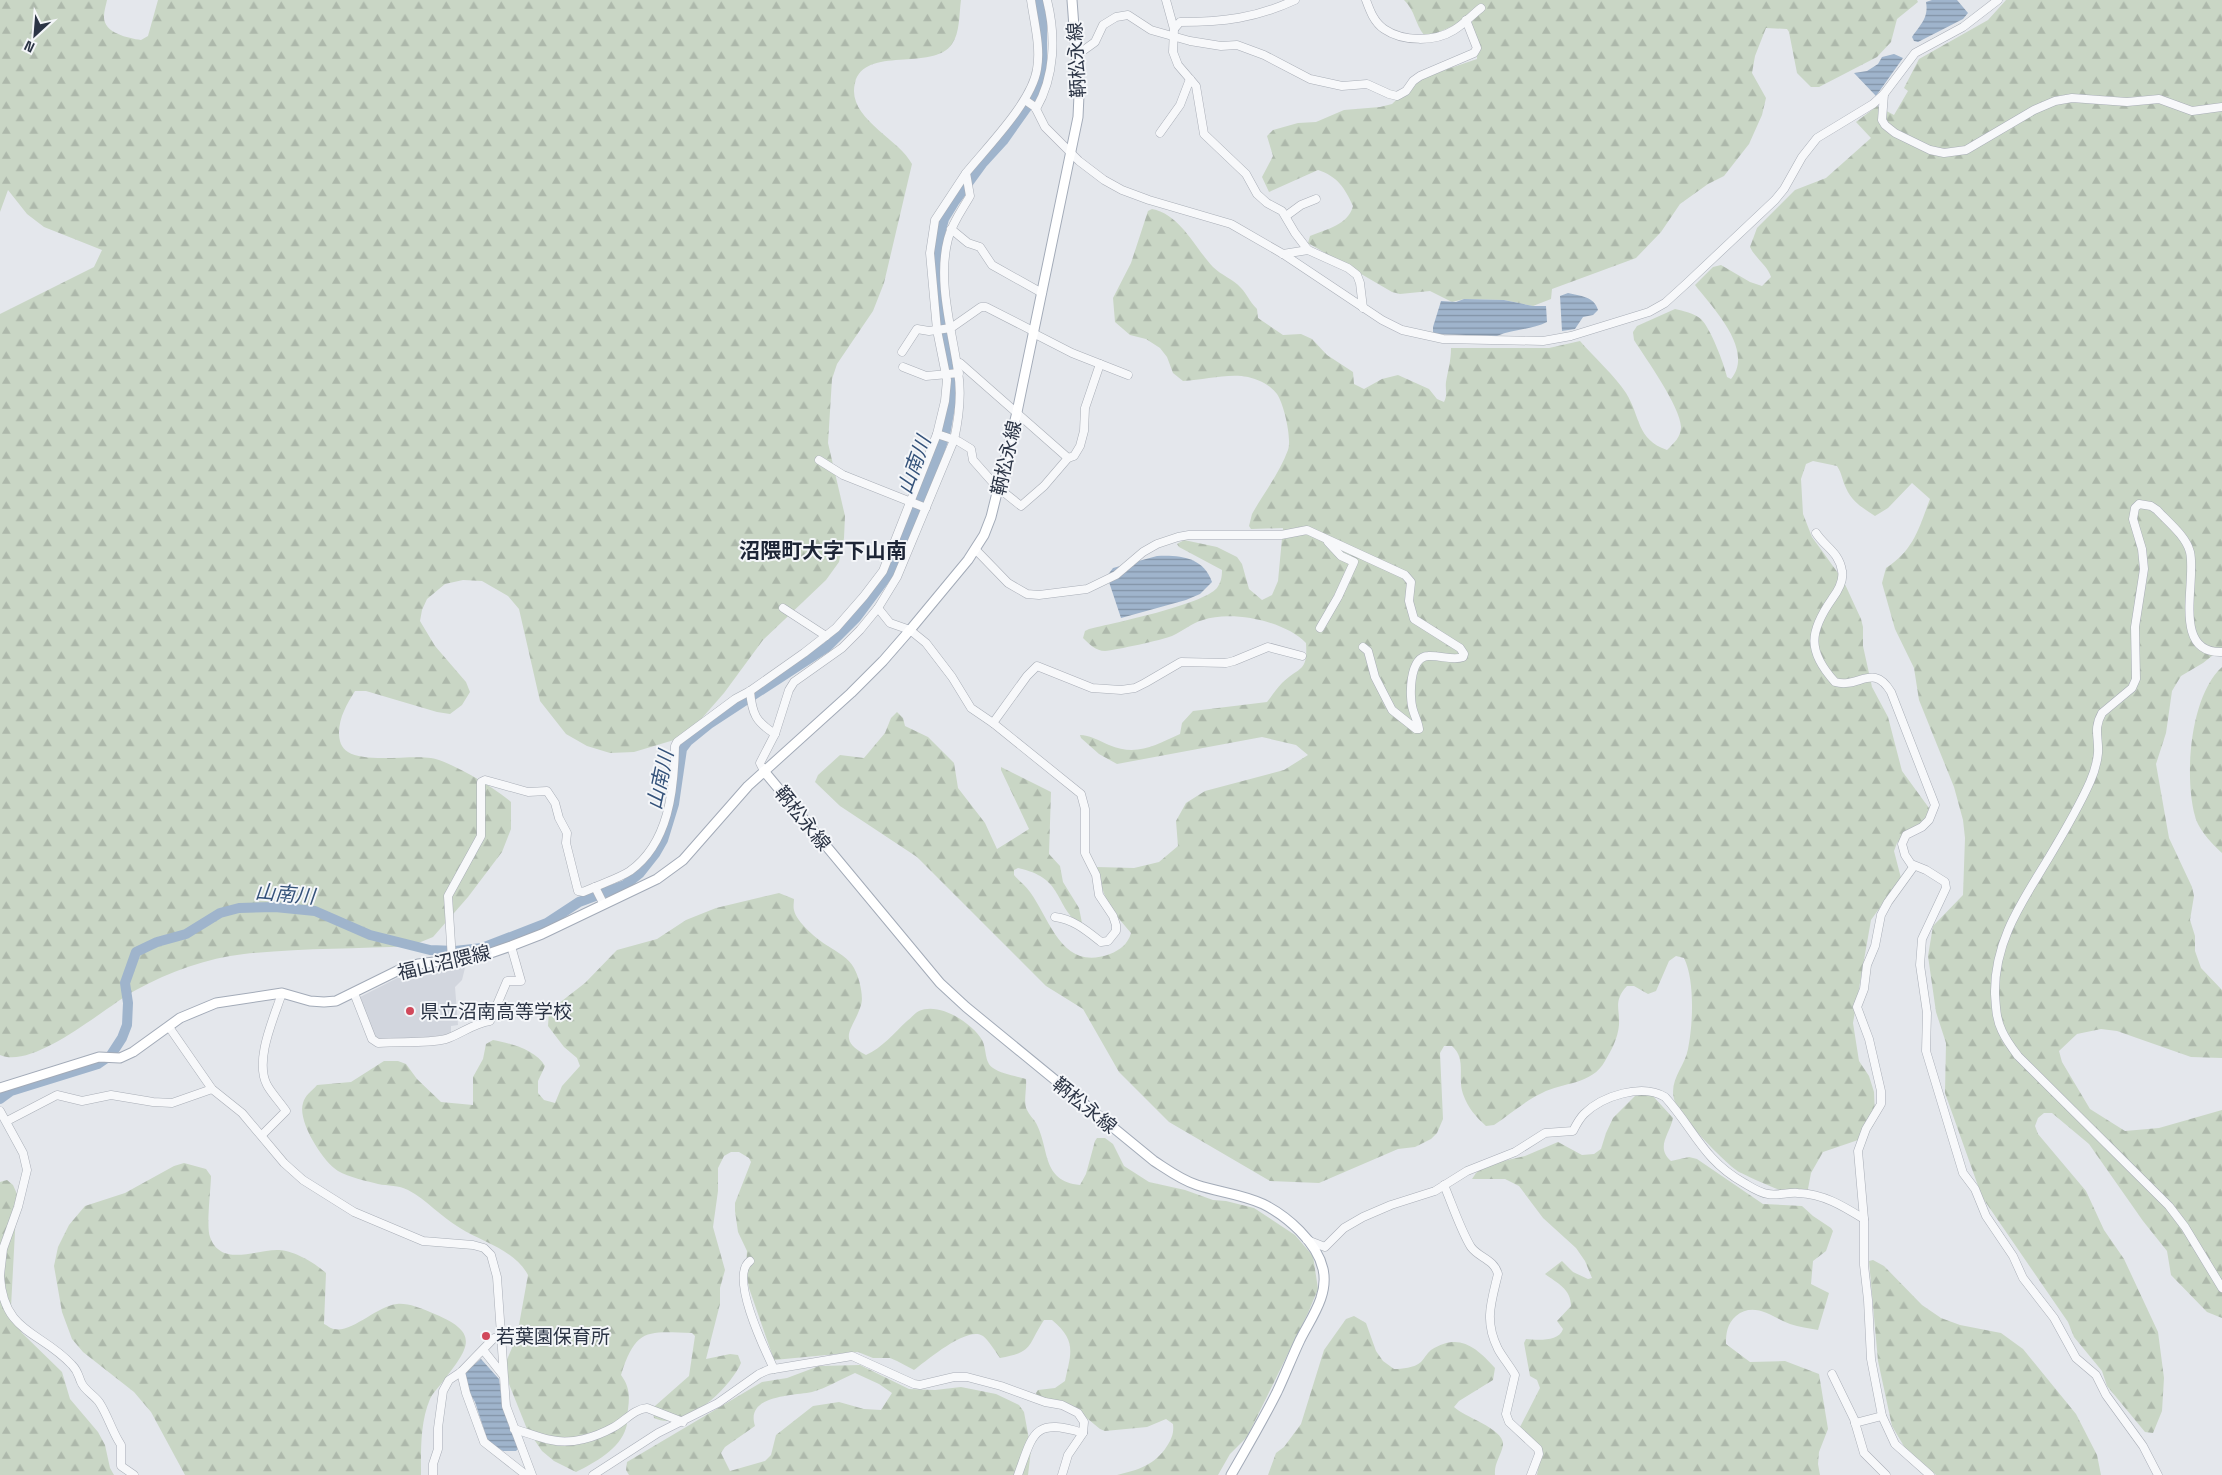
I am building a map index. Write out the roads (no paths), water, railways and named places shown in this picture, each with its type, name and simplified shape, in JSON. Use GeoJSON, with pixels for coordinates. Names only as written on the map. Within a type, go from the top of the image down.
{"type":"FeatureCollection","features":[{"type":"Feature","properties":{"kind":"main road","name":"鞆松永線"},"geometry":{"type":"LineString","coordinates":[[1072,0],[1077,55],[1078,109],[1072,152],[1000,488],[992,517],[975,549],[883,661],[851,693],[764,770],[915,954],[940,983],[966,1008],[1154,1161],[1178,1177],[1196,1185],[1263,1204],[1284,1219],[1319,1254],[1324,1271],[1324,1288],[1318,1307],[1300,1340],[1278,1390],[1232,1475]]}},
{"type":"Feature","properties":{"kind":"main road","name":"福山沼隈線"},"geometry":{"type":"LineString","coordinates":[[0,1088],[109,1057],[120,1058],[133,1052],[189,1014],[216,1003],[282,993],[324,1002],[336,1001],[401,968],[452,958],[482,956],[542,934],[602,901],[657,879],[683,860],[764,770]]}},
{"type":"Feature","properties":{"kind":"street"},"geometry":{"type":"LineString","coordinates":[[764,770],[760,763],[775,734],[789,690],[794,682],[842,648],[860,630],[878,608],[897,577],[959,419],[930,254],[935,220],[966,175],[1026,101],[1037,69],[1038,50],[1031,0]]}},
{"type":"Feature","properties":{"kind":"street"},"geometry":{"type":"LineString","coordinates":[[1035,108],[1048,80],[1053,51],[1052,20],[1047,0]]}},
{"type":"Feature","properties":{"kind":"street"},"geometry":{"type":"LineString","coordinates":[[1166,0],[1173,32],[1173,52],[1178,64],[1196,86],[1204,134],[1246,174],[1257,194],[1282,211],[1308,250],[1348,268],[1356,276],[1360,283],[1363,308]]}},
{"type":"Feature","properties":{"kind":"street"},"geometry":{"type":"LineString","coordinates":[[1173,32],[1180,22],[1235,20],[1264,13],[1295,0]]}},
{"type":"Feature","properties":{"kind":"street"},"geometry":{"type":"LineString","coordinates":[[1366,0],[1373,18],[1379,24],[1398,36],[1417,38],[1438,36],[1455,30],[1481,8]]}},
{"type":"Feature","properties":{"kind":"street"},"geometry":{"type":"LineString","coordinates":[[1026,101],[1035,108],[1045,127],[1079,161],[1104,180],[1122,190],[1149,200],[1232,224],[1283,254],[1363,308],[1402,330],[1443,339],[1543,341],[1571,336],[1637,317],[1664,303],[1775,200],[1784,189],[1802,157],[1817,138],[1860,113],[1884,94],[1916,53],[1963,27],[1998,0]]}},
{"type":"Feature","properties":{"kind":"street"},"geometry":{"type":"LineString","coordinates":[[1077,55],[1095,42],[1103,25],[1116,17],[1128,15],[1145,28],[1173,32],[1190,41],[1221,46],[1237,45],[1264,55],[1310,79],[1342,86],[1366,84],[1397,96],[1406,91],[1413,81],[1420,76],[1474,53],[1477,48],[1476,42],[1466,20]]}},
{"type":"Feature","properties":{"kind":"street"},"geometry":{"type":"LineString","coordinates":[[1160,133],[1180,105],[1190,79]]}},
{"type":"Feature","properties":{"kind":"street"},"geometry":{"type":"LineString","coordinates":[[1884,94],[1882,120],[1885,125],[1895,133],[1930,150],[1944,153],[1966,150],[2034,110],[2055,101],[2072,98],[2127,102],[2159,99],[2192,111],[2222,107]]}},
{"type":"Feature","properties":{"kind":"street"},"geometry":{"type":"LineString","coordinates":[[957,364],[944,329],[947,241],[951,229],[970,196],[966,175]]}},
{"type":"Feature","properties":{"kind":"street"},"geometry":{"type":"LineString","coordinates":[[1286,216],[1301,205],[1316,199]]}},
{"type":"Feature","properties":{"kind":"street"},"geometry":{"type":"LineString","coordinates":[[951,229],[968,243],[980,247],[992,265],[1042,293]]}},
{"type":"Feature","properties":{"kind":"street"},"geometry":{"type":"LineString","coordinates":[[1283,254],[1308,250]]}},
{"type":"Feature","properties":{"kind":"street"},"geometry":{"type":"LineString","coordinates":[[902,352],[917,329],[944,329],[981,307],[986,307],[1018,321],[1033,332],[1072,353],[1128,375]]}},
{"type":"Feature","properties":{"kind":"street"},"geometry":{"type":"LineString","coordinates":[[957,364],[960,362],[1068,458]]}},
{"type":"Feature","properties":{"kind":"street"},"geometry":{"type":"LineString","coordinates":[[452,958],[448,896],[481,836],[480,782],[485,780],[528,792],[547,791],[559,810],[559,818],[567,833],[566,843],[578,890],[583,892],[595,888],[630,871],[641,860],[661,833],[674,782],[675,746],[677,742],[735,699],[750,693],[836,628],[864,596],[882,571],[938,435],[951,373],[957,364]]}},
{"type":"Feature","properties":{"kind":"street"},"geometry":{"type":"LineString","coordinates":[[938,435],[952,439],[971,449],[973,460],[1000,488],[1022,506],[1044,486],[1068,458],[1074,456],[1080,446],[1084,431],[1085,408],[1100,364]]}},
{"type":"Feature","properties":{"kind":"street"},"geometry":{"type":"LineString","coordinates":[[903,367],[932,377],[951,373]]}},
{"type":"Feature","properties":{"kind":"street"},"geometry":{"type":"LineString","coordinates":[[819,460],[843,475],[924,508]]}},
{"type":"Feature","properties":{"kind":"street"},"geometry":{"type":"LineString","coordinates":[[2222,652],[2212,652],[2200,647],[2194,635],[2189,603],[2191,564],[2187,545],[2157,510],[2151,506],[2139,504],[2135,508],[2133,520],[2142,549],[2144,569],[2135,627],[2136,679],[2132,688],[2102,713],[2099,718],[2096,726],[2098,752],[2091,780],[2076,811],[2014,914],[2000,953],[1995,990],[1999,1025],[2008,1043],[2018,1056],[2169,1206],[2185,1227],[2222,1288]]}},
{"type":"Feature","properties":{"kind":"street"},"geometry":{"type":"LineString","coordinates":[[975,549],[1008,583],[1027,594],[1038,595],[1073,592],[1104,582],[1144,552],[1178,537],[1281,535],[1307,530],[1405,575],[1411,582],[1409,601],[1414,619],[1460,648],[1464,654],[1463,657],[1458,659],[1436,655],[1424,656],[1418,660],[1413,671],[1411,685],[1413,709],[1419,729],[1392,710],[1375,677],[1368,651],[1363,647]]}},
{"type":"Feature","properties":{"kind":"street"},"geometry":{"type":"LineString","coordinates":[[1816,533],[1836,554],[1842,572],[1838,590],[1828,605],[1815,632],[1814,649],[1834,682],[1846,683],[1875,677],[1885,682],[1912,744],[1935,805],[1929,820],[1922,827],[1910,832],[1902,844],[1905,855],[1914,866],[1926,870],[1944,882],[1946,888],[1922,939],[1920,965],[1927,1013],[1926,1051],[1963,1174],[1975,1189],[1986,1216],[2013,1256],[2023,1278],[2054,1318],[2076,1358],[2096,1375],[2106,1395],[2143,1446],[2158,1475]]}},
{"type":"Feature","properties":{"kind":"street"},"geometry":{"type":"LineString","coordinates":[[1320,628],[1338,597],[1354,562],[1341,556],[1321,536]]}},
{"type":"Feature","properties":{"kind":"street"},"geometry":{"type":"LineString","coordinates":[[783,608],[826,636]]}},
{"type":"Feature","properties":{"kind":"street"},"geometry":{"type":"LineString","coordinates":[[878,608],[890,623],[910,630],[926,643],[952,677],[971,708],[993,723],[1076,790],[1084,800],[1085,853],[1096,875],[1099,895],[1113,916],[1116,931],[1108,941],[1101,942],[1082,928],[1062,918],[1055,917]]}},
{"type":"Feature","properties":{"kind":"street"},"geometry":{"type":"LineString","coordinates":[[993,723],[1027,676],[1037,666],[1092,688],[1121,690],[1135,688],[1146,683],[1182,662],[1226,663],[1268,647],[1302,656]]}},
{"type":"Feature","properties":{"kind":"street"},"geometry":{"type":"LineString","coordinates":[[750,693],[753,714],[758,722],[775,734]]}},
{"type":"Feature","properties":{"kind":"street"},"geometry":{"type":"LineString","coordinates":[[1914,866],[1888,902],[1882,915],[1867,965],[1864,989],[1857,1007],[1869,1039],[1881,1091],[1881,1104],[1866,1129],[1858,1151],[1864,1219],[1864,1265],[1871,1359],[1882,1416],[1895,1444],[1930,1475]]}},
{"type":"Feature","properties":{"kind":"street"},"geometry":{"type":"LineString","coordinates":[[595,888],[602,901]]}},
{"type":"Feature","properties":{"kind":"street"},"geometry":{"type":"LineString","coordinates":[[354,993],[372,1039],[378,1043],[429,1042],[448,1038],[470,1027],[490,1021],[507,981],[521,981],[511,946]]}},
{"type":"Feature","properties":{"kind":"street"},"geometry":{"type":"LineString","coordinates":[[262,1135],[286,1110],[268,1085],[264,1076],[263,1061],[269,1031],[282,993]]}},
{"type":"Feature","properties":{"kind":"street"},"geometry":{"type":"LineString","coordinates":[[169,1026],[212,1089],[242,1113],[284,1163],[303,1180],[354,1212],[423,1241],[473,1245],[484,1248],[491,1255],[496,1264],[506,1406],[532,1475]]}},
{"type":"Feature","properties":{"kind":"street"},"geometry":{"type":"LineString","coordinates":[[6,1121],[57,1095],[88,1102],[111,1095],[172,1103],[212,1089]]}},
{"type":"Feature","properties":{"kind":"street"},"geometry":{"type":"LineString","coordinates":[[1307,1240],[1324,1246],[1344,1228],[1363,1217],[1391,1205],[1435,1191],[1467,1171],[1515,1152],[1545,1133],[1573,1131],[1580,1118],[1597,1104],[1623,1093],[1637,1090],[1656,1092],[1665,1097],[1706,1153],[1732,1176],[1768,1194],[1799,1193],[1831,1199],[1864,1219]]}},
{"type":"Feature","properties":{"kind":"street"},"geometry":{"type":"LineString","coordinates":[[0,1110],[23,1153],[26,1170],[18,1207],[3,1249],[0,1276],[1,1296],[10,1314],[24,1328],[71,1364],[79,1374],[81,1383],[99,1403],[121,1446],[122,1466],[134,1475]]}},
{"type":"Feature","properties":{"kind":"street"},"geometry":{"type":"LineString","coordinates":[[1444,1185],[1472,1248],[1491,1262],[1498,1274],[1489,1316],[1491,1332],[1499,1350],[1515,1375],[1507,1408],[1509,1422],[1538,1449],[1539,1454],[1531,1475]]}},
{"type":"Feature","properties":{"kind":"street"},"geometry":{"type":"LineString","coordinates":[[750,1262],[743,1271],[744,1289],[774,1369]]}},
{"type":"Feature","properties":{"kind":"street"},"geometry":{"type":"LineString","coordinates":[[433,1475],[433,1464],[438,1449],[438,1428],[443,1391],[449,1380],[484,1351],[494,1338],[501,1336]]}},
{"type":"Feature","properties":{"kind":"street"},"geometry":{"type":"LineString","coordinates":[[484,1351],[503,1375]]}},
{"type":"Feature","properties":{"kind":"street"},"geometry":{"type":"LineString","coordinates":[[593,1475],[658,1433],[718,1404],[759,1374],[774,1369],[852,1356],[914,1384],[920,1385],[967,1377],[1001,1386],[1039,1400],[1062,1405],[1078,1413],[1084,1422],[1083,1433],[1068,1455],[1062,1475]]}},
{"type":"Feature","properties":{"kind":"street"},"geometry":{"type":"LineString","coordinates":[[461,1372],[466,1393],[484,1442],[526,1475]]}},
{"type":"Feature","properties":{"kind":"street"},"geometry":{"type":"LineString","coordinates":[[1832,1374],[1855,1423],[1864,1453],[1886,1475]]}},
{"type":"Feature","properties":{"kind":"street"},"geometry":{"type":"LineString","coordinates":[[514,1429],[550,1440],[565,1442],[586,1439],[612,1429],[634,1413],[647,1408],[682,1422]]}},
{"type":"Feature","properties":{"kind":"street"},"geometry":{"type":"LineString","coordinates":[[1855,1423],[1882,1416]]}},
{"type":"Feature","properties":{"kind":"street"},"geometry":{"type":"LineString","coordinates":[[1018,1475],[1030,1440],[1042,1428],[1063,1426],[1083,1433]]}},
{"type":"Feature","properties":{"kind":"water"},"geometry":{"type":"Polygon","coordinates":[[[1932,0],[1957,0],[1968,13],[1963,19],[1918,42],[1914,41],[1912,37],[1925,17],[1926,2],[1932,0]]]}},
{"type":"Feature","properties":{"kind":"water"},"geometry":{"type":"Polygon","coordinates":[[[1894,54],[1903,58],[1876,96],[1854,73],[1867,71],[1878,64],[1882,57],[1894,54]]]}},
{"type":"Feature","properties":{"kind":"water"},"geometry":{"type":"Polygon","coordinates":[[[1568,293],[1590,299],[1598,310],[1593,315],[1583,317],[1575,329],[1562,331],[1560,296],[1568,293]]]}},
{"type":"Feature","properties":{"kind":"water"},"geometry":{"type":"Polygon","coordinates":[[[1464,299],[1504,300],[1533,306],[1546,306],[1547,322],[1535,327],[1497,336],[1433,334],[1433,327],[1441,301],[1456,302],[1464,299]]]}},
{"type":"Feature","properties":{"kind":"water"},"geometry":{"type":"Polygon","coordinates":[[[1157,556],[1174,556],[1190,559],[1203,567],[1212,582],[1200,594],[1186,600],[1121,618],[1107,576],[1113,568],[1157,556]]]}},
{"type":"Feature","properties":{"kind":"water"},"geometry":{"type":"Polygon","coordinates":[[[481,1359],[499,1379],[503,1408],[518,1449],[516,1451],[503,1451],[488,1442],[475,1402],[464,1377],[466,1371],[481,1359]]]}},
{"type":"Feature","properties":{"kind":"waterway","name":"山南川"},"geometry":{"type":"LineString","coordinates":[[0,1099],[11,1091],[98,1064],[111,1055],[122,1038],[127,1025],[128,1003],[125,983],[136,952],[157,942],[186,934],[220,913],[239,908],[275,907],[315,911],[370,935],[430,950],[455,951],[482,948],[547,923],[579,902],[625,885],[640,873],[663,840],[674,804],[682,749],[688,741],[709,724],[827,647],[856,618],[891,571],[938,456],[945,435],[950,407],[952,389],[939,294],[939,238],[944,219],[955,201],[982,164],[1003,141],[1032,100],[1042,73],[1042,20],[1038,0]]}},
{"type":"Feature","properties":{"kind":"place","name":"県立沼南高等学校"},"geometry":{"type":"Point","coordinates":[410,1011]}},
{"type":"Feature","properties":{"kind":"place","name":"若葉園保育所"},"geometry":{"type":"Point","coordinates":[486,1336]}},
{"type":"Feature","properties":{"kind":"district","name":"沼隈町大字下山南"},"geometry":{"type":"Point","coordinates":[823,551]}}]}
